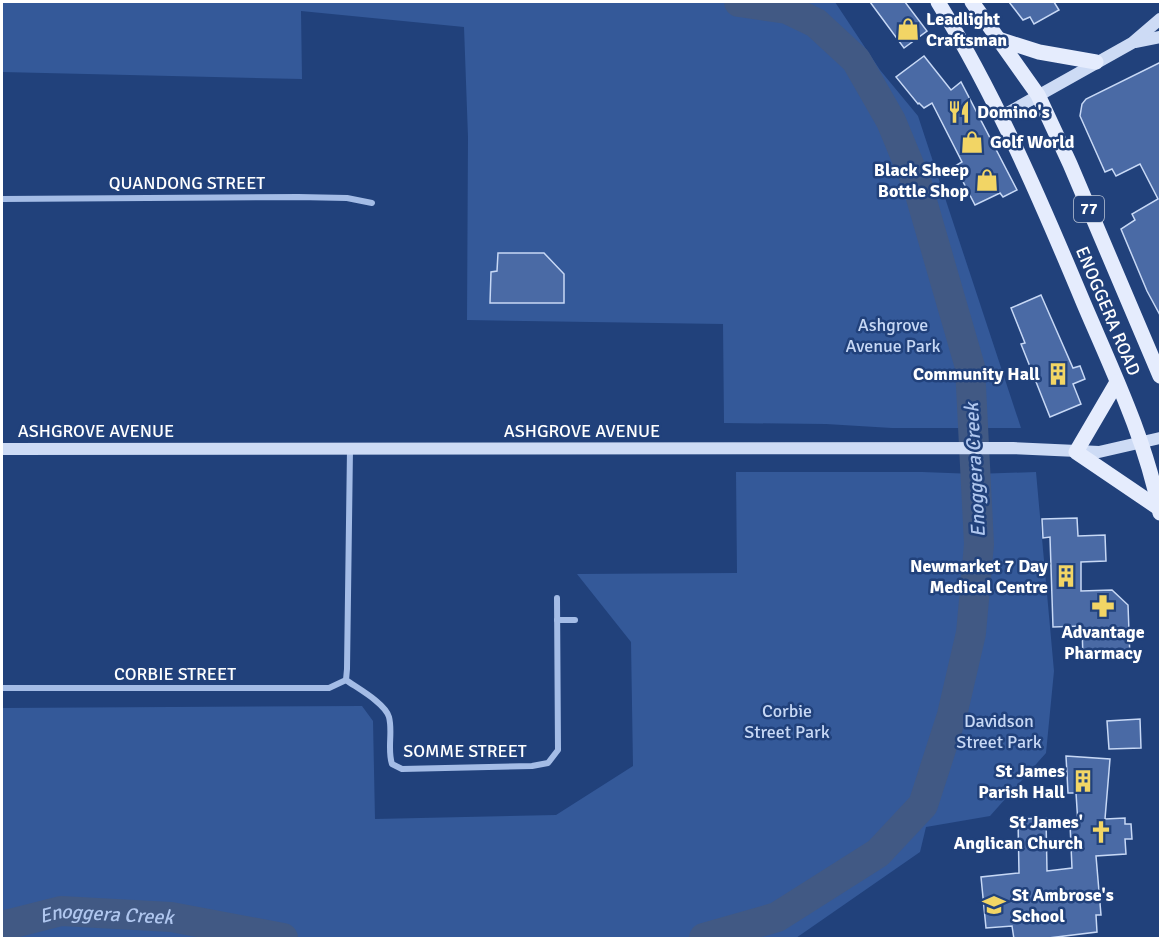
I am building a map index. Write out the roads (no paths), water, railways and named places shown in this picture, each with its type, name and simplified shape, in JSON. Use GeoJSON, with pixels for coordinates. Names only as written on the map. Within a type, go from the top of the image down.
{"type":"FeatureCollection","features":[{"type":"Feature","properties":{"kind":"main road","name":"ENOGGERA ROAD"},"geometry":{"type":"LineString","coordinates":[[938,2],[1002,116],[1033,183],[1118,382],[1141,443],[1160,511]]}},
{"type":"Feature","properties":{"kind":"main road","name":"ENOGGERA ROAD"},"geometry":{"type":"LineString","coordinates":[[972,2],[1038,95],[1160,374]]}},
{"type":"Feature","properties":{"kind":"main road"},"geometry":{"type":"LineString","coordinates":[[1002,116],[1132,43],[1161,19]]}},
{"type":"Feature","properties":{"kind":"main road"},"geometry":{"type":"LineString","coordinates":[[1132,43],[1161,37]]}},
{"type":"Feature","properties":{"kind":"main road"},"geometry":{"type":"LineString","coordinates":[[998,39],[1039,52],[1096,62]]}},
{"type":"Feature","properties":{"kind":"main road"},"geometry":{"type":"LineString","coordinates":[[1118,382],[1076,452],[1160,511]]}},
{"type":"Feature","properties":{"kind":"main road","name":"ASHGROVE AVENUE"},"geometry":{"type":"LineString","coordinates":[[2,449],[808,447],[1044,448],[1100,452],[1161,438]]}},
{"type":"Feature","properties":{"kind":"street","name":"QUANDONG STREET"},"geometry":{"type":"LineString","coordinates":[[2,199],[298,197],[347,198],[372,203]]}},
{"type":"Feature","properties":{"kind":"street"},"geometry":{"type":"LineString","coordinates":[[346,680],[350,449]]}},
{"type":"Feature","properties":{"kind":"street","name":"SOMME STREET"},"geometry":{"type":"LineString","coordinates":[[346,680],[383,706],[388,717],[389,755],[392,765],[402,769],[532,766],[548,763],[558,750],[557,597]]}},
{"type":"Feature","properties":{"kind":"street"},"geometry":{"type":"LineString","coordinates":[[557,620],[575,620]]}},
{"type":"Feature","properties":{"kind":"street","name":"CORBIE STREET"},"geometry":{"type":"LineString","coordinates":[[2,688],[328,688],[346,680]]}},
{"type":"Feature","properties":{"kind":"waterway","name":"Enoggera Creek"},"geometry":{"type":"LineString","coordinates":[[704,938],[777,917],[878,853],[923,805],[952,715],[971,633],[979,544],[970,367],[917,184],[891,121],[856,60],[816,23],[787,9],[739,2]]}},
{"type":"Feature","properties":{"kind":"waterway","name":"Enoggera Creek"},"geometry":{"type":"LineString","coordinates":[[2,926],[61,911],[171,917],[283,938]]}},
{"type":"Feature","properties":{"kind":"place","name":"Leadlight Craftsman"},"geometry":{"type":"Point","coordinates":[908,29]}},
{"type":"Feature","properties":{"kind":"place","name":"Domino's"},"geometry":{"type":"Point","coordinates":[959,112]}},
{"type":"Feature","properties":{"kind":"place","name":"Golf World"},"geometry":{"type":"Point","coordinates":[972,142]}},
{"type":"Feature","properties":{"kind":"place","name":"Black Sheep Bottle Shop"},"geometry":{"type":"Point","coordinates":[987,180]}},
{"type":"Feature","properties":{"kind":"place","name":"Community Hall"},"geometry":{"type":"Point","coordinates":[1058,374]}},
{"type":"Feature","properties":{"kind":"place","name":"Newmarket 7 Day Medical Centre"},"geometry":{"type":"Point","coordinates":[1066,576]}},
{"type":"Feature","properties":{"kind":"place","name":"Advantage Pharmacy"},"geometry":{"type":"Point","coordinates":[1103,606]}},
{"type":"Feature","properties":{"kind":"place","name":"St James Parish Hall"},"geometry":{"type":"Point","coordinates":[1083,781]}},
{"type":"Feature","properties":{"kind":"place","name":"St James' Anglican Church"},"geometry":{"type":"Point","coordinates":[1101,832]}},
{"type":"Feature","properties":{"kind":"place","name":"St Ambrose's School"},"geometry":{"type":"Point","coordinates":[994,905]}},
{"type":"Feature","properties":{"kind":"park label","name":"Ashgrove Avenue Park"},"geometry":{"type":"Point","coordinates":[893,335]}},
{"type":"Feature","properties":{"kind":"park label","name":"Corbie Street Park"},"geometry":{"type":"Point","coordinates":[787,721]}},
{"type":"Feature","properties":{"kind":"park label","name":"Davidson Street Park"},"geometry":{"type":"Point","coordinates":[999,731]}}]}
